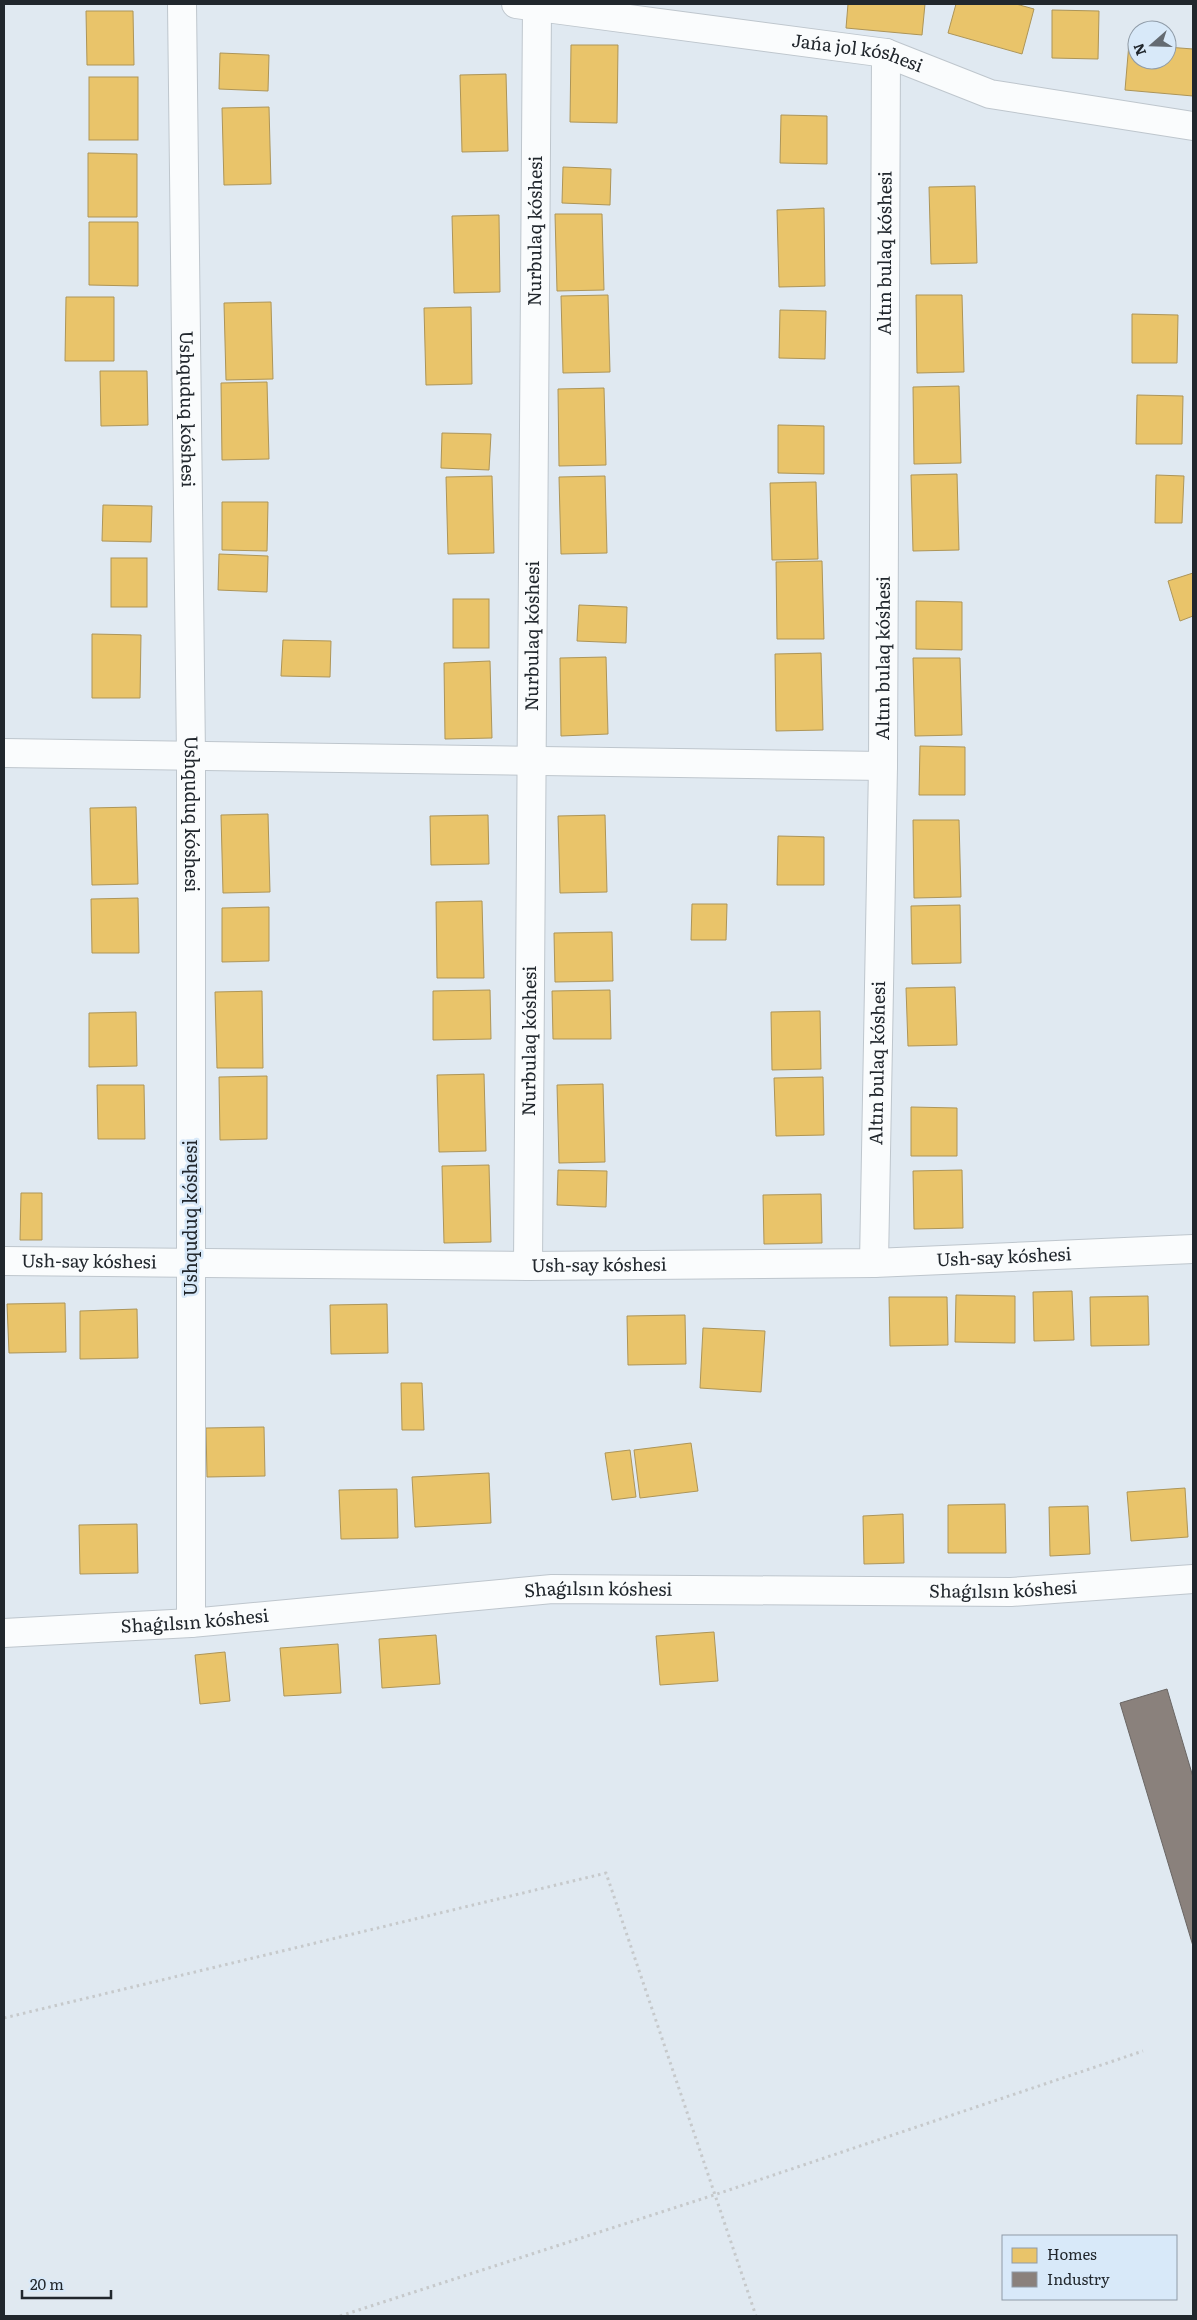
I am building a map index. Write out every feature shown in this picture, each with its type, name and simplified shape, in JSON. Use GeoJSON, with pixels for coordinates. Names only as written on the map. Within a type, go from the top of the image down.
{"type":"FeatureCollection","features":[{"type":"Feature","properties":{"kind":"street","name":"Ushquduq kóshesi"},"geometry":{"type":"LineString","coordinates":[[182,4],[191,756],[191,1623]]}},
{"type":"Feature","properties":{"kind":"street","name":"Jańa jol kóshesi"},"geometry":{"type":"LineString","coordinates":[[526,5],[886,53],[990,94],[1193,126]]}},
{"type":"Feature","properties":{"kind":"street","name":"Nurbulaq kóshesi"},"geometry":{"type":"LineString","coordinates":[[526,5],[531,761],[528,1266]]}},
{"type":"Feature","properties":{"kind":"street","name":"Altın bulaq kóshesi"},"geometry":{"type":"LineString","coordinates":[[874,1263],[883,766],[886,53]]}},
{"type":"Feature","properties":{"kind":"street"},"geometry":{"type":"LineString","coordinates":[[4,753],[883,766]]}},
{"type":"Feature","properties":{"kind":"street","name":"Ush-say kóshesi"},"geometry":{"type":"LineString","coordinates":[[4,1261],[528,1266],[874,1263],[1193,1248]]}},
{"type":"Feature","properties":{"kind":"street","name":"Shaǵılsın kóshesi"},"geometry":{"type":"LineString","coordinates":[[4,1633],[191,1623],[552,1589],[1011,1592],[1193,1579]]}},
{"type":"Feature","properties":{"kind":"path"},"geometry":{"type":"LineString","coordinates":[[4,2018],[606,1873],[756,2316]]}},
{"type":"Feature","properties":{"kind":"path"},"geometry":{"type":"LineString","coordinates":[[340,2316],[714,2196],[1143,2051]]}},
{"type":"Feature","properties":{"kind":"building: Homes"},"geometry":{"type":"Polygon","coordinates":[[[848,4],[925,4],[922,35],[846,28],[848,4]]]}},
{"type":"Feature","properties":{"kind":"building: Homes"},"geometry":{"type":"Polygon","coordinates":[[[956,4],[1016,4],[1034,9],[1022,54],[948,33],[956,4]]]}},
{"type":"Feature","properties":{"kind":"building: Homes"},"geometry":{"type":"Polygon","coordinates":[[[1052,10],[1099,11],[1098,59],[1052,58],[1052,10]]]}},
{"type":"Feature","properties":{"kind":"building: Homes"},"geometry":{"type":"Polygon","coordinates":[[[86,11],[133,11],[134,65],[87,65],[86,11]]]}},
{"type":"Feature","properties":{"kind":"building: Homes"},"geometry":{"type":"Polygon","coordinates":[[[571,45],[618,45],[617,123],[570,122],[571,45]]]}},
{"type":"Feature","properties":{"kind":"building: Homes"},"geometry":{"type":"Polygon","coordinates":[[[1177,48],[1193,49],[1193,96],[1125,90],[1127,66],[1127,70],[1177,70],[1177,48]]]}},
{"type":"Feature","properties":{"kind":"building: Homes"},"geometry":{"type":"Polygon","coordinates":[[[220,53],[269,55],[268,91],[219,89],[220,53]]]}},
{"type":"Feature","properties":{"kind":"building: Homes"},"geometry":{"type":"Polygon","coordinates":[[[506,74],[508,151],[462,152],[460,75],[506,74]]]}},
{"type":"Feature","properties":{"kind":"building: Homes"},"geometry":{"type":"Polygon","coordinates":[[[89,77],[138,77],[138,140],[89,140],[89,77]]]}},
{"type":"Feature","properties":{"kind":"building: Homes"},"geometry":{"type":"Polygon","coordinates":[[[269,107],[271,184],[224,185],[222,108],[269,107]]]}},
{"type":"Feature","properties":{"kind":"building: Homes"},"geometry":{"type":"Polygon","coordinates":[[[781,115],[827,116],[827,164],[780,163],[781,115]]]}},
{"type":"Feature","properties":{"kind":"building: Homes"},"geometry":{"type":"Polygon","coordinates":[[[88,153],[137,154],[137,217],[88,217],[88,153]]]}},
{"type":"Feature","properties":{"kind":"building: Homes"},"geometry":{"type":"Polygon","coordinates":[[[563,167],[611,169],[610,205],[562,203],[563,167]]]}},
{"type":"Feature","properties":{"kind":"building: Homes"},"geometry":{"type":"Polygon","coordinates":[[[975,186],[977,263],[931,264],[929,187],[975,186]]]}},
{"type":"Feature","properties":{"kind":"building: Homes"},"geometry":{"type":"Polygon","coordinates":[[[824,208],[825,286],[779,287],[777,210],[824,208]]]}},
{"type":"Feature","properties":{"kind":"building: Homes"},"geometry":{"type":"Polygon","coordinates":[[[555,214],[602,214],[604,290],[557,291],[555,214]]]}},
{"type":"Feature","properties":{"kind":"building: Homes"},"geometry":{"type":"Polygon","coordinates":[[[499,215],[500,292],[454,293],[452,216],[499,215]]]}},
{"type":"Feature","properties":{"kind":"building: Homes"},"geometry":{"type":"Polygon","coordinates":[[[89,222],[138,222],[138,286],[89,285],[89,222]]]}},
{"type":"Feature","properties":{"kind":"building: Homes"},"geometry":{"type":"Polygon","coordinates":[[[608,295],[610,372],[563,373],[561,296],[608,295]]]}},
{"type":"Feature","properties":{"kind":"building: Homes"},"geometry":{"type":"Polygon","coordinates":[[[916,295],[962,295],[964,372],[917,373],[916,295]]]}},
{"type":"Feature","properties":{"kind":"building: Homes"},"geometry":{"type":"Polygon","coordinates":[[[66,297],[114,297],[114,361],[65,361],[66,297]]]}},
{"type":"Feature","properties":{"kind":"building: Homes"},"geometry":{"type":"Polygon","coordinates":[[[271,302],[273,379],[226,380],[224,303],[271,302]]]}},
{"type":"Feature","properties":{"kind":"building: Homes"},"geometry":{"type":"Polygon","coordinates":[[[471,307],[472,384],[426,385],[424,308],[471,307]]]}},
{"type":"Feature","properties":{"kind":"building: Homes"},"geometry":{"type":"Polygon","coordinates":[[[780,310],[826,311],[825,359],[779,358],[780,310]]]}},
{"type":"Feature","properties":{"kind":"building: Homes"},"geometry":{"type":"Polygon","coordinates":[[[1132,314],[1178,315],[1177,363],[1132,363],[1132,314]]]}},
{"type":"Feature","properties":{"kind":"building: Homes"},"geometry":{"type":"Polygon","coordinates":[[[100,371],[147,371],[148,425],[101,426],[100,371]]]}},
{"type":"Feature","properties":{"kind":"building: Homes"},"geometry":{"type":"Polygon","coordinates":[[[267,382],[269,459],[222,460],[221,383],[267,382]]]}},
{"type":"Feature","properties":{"kind":"building: Homes"},"geometry":{"type":"Polygon","coordinates":[[[959,386],[961,463],[914,464],[913,387],[959,386]]]}},
{"type":"Feature","properties":{"kind":"building: Homes"},"geometry":{"type":"Polygon","coordinates":[[[604,388],[606,465],[559,466],[558,389],[604,388]]]}},
{"type":"Feature","properties":{"kind":"building: Homes"},"geometry":{"type":"Polygon","coordinates":[[[1137,395],[1183,396],[1182,444],[1136,444],[1137,395]]]}},
{"type":"Feature","properties":{"kind":"building: Homes"},"geometry":{"type":"Polygon","coordinates":[[[778,425],[824,426],[824,474],[778,473],[778,425]]]}},
{"type":"Feature","properties":{"kind":"building: Homes"},"geometry":{"type":"Polygon","coordinates":[[[442,433],[491,434],[489,470],[441,468],[442,433]]]}},
{"type":"Feature","properties":{"kind":"building: Homes"},"geometry":{"type":"Polygon","coordinates":[[[957,474],[959,550],[913,551],[911,475],[957,474]]]}},
{"type":"Feature","properties":{"kind":"building: Homes"},"geometry":{"type":"Polygon","coordinates":[[[1156,475],[1184,476],[1182,523],[1155,523],[1156,475]]]}},
{"type":"Feature","properties":{"kind":"building: Homes"},"geometry":{"type":"Polygon","coordinates":[[[492,476],[494,553],[448,554],[446,477],[492,476]]]}},
{"type":"Feature","properties":{"kind":"building: Homes"},"geometry":{"type":"Polygon","coordinates":[[[605,476],[607,553],[561,554],[559,477],[605,476]]]}},
{"type":"Feature","properties":{"kind":"building: Homes"},"geometry":{"type":"Polygon","coordinates":[[[816,482],[818,559],[772,560],[770,483],[816,482]]]}},
{"type":"Feature","properties":{"kind":"building: Homes"},"geometry":{"type":"Polygon","coordinates":[[[222,502],[268,502],[267,551],[222,550],[222,502]]]}},
{"type":"Feature","properties":{"kind":"building: Homes"},"geometry":{"type":"Polygon","coordinates":[[[103,505],[152,506],[151,542],[102,541],[103,505]]]}},
{"type":"Feature","properties":{"kind":"building: Homes"},"geometry":{"type":"Polygon","coordinates":[[[219,554],[268,556],[267,592],[218,590],[219,554]]]}},
{"type":"Feature","properties":{"kind":"building: Homes"},"geometry":{"type":"Polygon","coordinates":[[[111,558],[147,558],[147,607],[111,607],[111,558]]]}},
{"type":"Feature","properties":{"kind":"building: Homes"},"geometry":{"type":"Polygon","coordinates":[[[822,561],[824,639],[777,639],[776,562],[822,561]]]}},
{"type":"Feature","properties":{"kind":"building: Homes"},"geometry":{"type":"Polygon","coordinates":[[[1193,573],[1193,616],[1180,621],[1168,581],[1193,573]]]}},
{"type":"Feature","properties":{"kind":"building: Homes"},"geometry":{"type":"Polygon","coordinates":[[[453,599],[489,599],[489,648],[453,648],[453,599]]]}},
{"type":"Feature","properties":{"kind":"building: Homes"},"geometry":{"type":"Polygon","coordinates":[[[916,601],[962,602],[962,650],[916,649],[916,601]]]}},
{"type":"Feature","properties":{"kind":"building: Homes"},"geometry":{"type":"Polygon","coordinates":[[[579,605],[627,607],[626,643],[577,641],[579,605]]]}},
{"type":"Feature","properties":{"kind":"building: Homes"},"geometry":{"type":"Polygon","coordinates":[[[92,634],[141,635],[140,698],[92,698],[92,634]]]}},
{"type":"Feature","properties":{"kind":"building: Homes"},"geometry":{"type":"Polygon","coordinates":[[[283,640],[331,641],[330,677],[281,676],[283,640]]]}},
{"type":"Feature","properties":{"kind":"building: Homes"},"geometry":{"type":"Polygon","coordinates":[[[821,653],[823,730],[776,731],[775,654],[821,653]]]}},
{"type":"Feature","properties":{"kind":"building: Homes"},"geometry":{"type":"Polygon","coordinates":[[[606,657],[608,734],[561,736],[560,658],[606,657]]]}},
{"type":"Feature","properties":{"kind":"building: Homes"},"geometry":{"type":"Polygon","coordinates":[[[913,658],[960,658],[962,735],[915,736],[913,658]]]}},
{"type":"Feature","properties":{"kind":"building: Homes"},"geometry":{"type":"Polygon","coordinates":[[[490,661],[492,738],[445,739],[444,663],[490,661]]]}},
{"type":"Feature","properties":{"kind":"building: Homes"},"geometry":{"type":"Polygon","coordinates":[[[920,746],[965,747],[965,795],[919,795],[920,746]]]}},
{"type":"Feature","properties":{"kind":"building: Homes"},"geometry":{"type":"Polygon","coordinates":[[[136,807],[138,884],[92,885],[90,808],[136,807]]]}},
{"type":"Feature","properties":{"kind":"building: Homes"},"geometry":{"type":"Polygon","coordinates":[[[268,814],[270,892],[223,893],[221,815],[268,814]]]}},
{"type":"Feature","properties":{"kind":"building: Homes"},"geometry":{"type":"Polygon","coordinates":[[[488,815],[489,864],[431,865],[430,816],[488,815]]]}},
{"type":"Feature","properties":{"kind":"building: Homes"},"geometry":{"type":"Polygon","coordinates":[[[605,815],[607,892],[560,893],[558,816],[605,815]]]}},
{"type":"Feature","properties":{"kind":"building: Homes"},"geometry":{"type":"Polygon","coordinates":[[[913,820],[959,820],[961,897],[914,898],[913,820]]]}},
{"type":"Feature","properties":{"kind":"building: Homes"},"geometry":{"type":"Polygon","coordinates":[[[778,836],[824,837],[824,885],[777,885],[778,836]]]}},
{"type":"Feature","properties":{"kind":"building: Homes"},"geometry":{"type":"Polygon","coordinates":[[[138,898],[139,953],[92,953],[91,899],[138,898]]]}},
{"type":"Feature","properties":{"kind":"building: Homes"},"geometry":{"type":"Polygon","coordinates":[[[482,901],[484,978],[437,978],[436,902],[482,901]]]}},
{"type":"Feature","properties":{"kind":"building: Homes"},"geometry":{"type":"Polygon","coordinates":[[[692,904],[727,904],[726,940],[691,940],[692,904]]]}},
{"type":"Feature","properties":{"kind":"building: Homes"},"geometry":{"type":"Polygon","coordinates":[[[960,905],[961,963],[912,964],[911,906],[960,905]]]}},
{"type":"Feature","properties":{"kind":"building: Homes"},"geometry":{"type":"Polygon","coordinates":[[[269,907],[269,961],[222,962],[222,908],[269,907]]]}},
{"type":"Feature","properties":{"kind":"building: Homes"},"geometry":{"type":"Polygon","coordinates":[[[612,932],[613,981],[555,982],[554,933],[612,932]]]}},
{"type":"Feature","properties":{"kind":"building: Homes"},"geometry":{"type":"Polygon","coordinates":[[[955,987],[957,1045],[908,1046],[906,988],[955,987]]]}},
{"type":"Feature","properties":{"kind":"building: Homes"},"geometry":{"type":"Polygon","coordinates":[[[490,990],[491,1039],[433,1040],[433,991],[490,990]]]}},
{"type":"Feature","properties":{"kind":"building: Homes"},"geometry":{"type":"Polygon","coordinates":[[[610,990],[611,1039],[553,1039],[552,991],[610,990]]]}},
{"type":"Feature","properties":{"kind":"building: Homes"},"geometry":{"type":"Polygon","coordinates":[[[262,991],[263,1068],[217,1068],[215,992],[262,991]]]}},
{"type":"Feature","properties":{"kind":"building: Homes"},"geometry":{"type":"Polygon","coordinates":[[[820,1011],[821,1069],[772,1070],[771,1012],[820,1011]]]}},
{"type":"Feature","properties":{"kind":"building: Homes"},"geometry":{"type":"Polygon","coordinates":[[[136,1012],[137,1066],[89,1067],[89,1013],[136,1012]]]}},
{"type":"Feature","properties":{"kind":"building: Homes"},"geometry":{"type":"Polygon","coordinates":[[[484,1074],[486,1151],[439,1152],[437,1075],[484,1074]]]}},
{"type":"Feature","properties":{"kind":"building: Homes"},"geometry":{"type":"Polygon","coordinates":[[[267,1076],[267,1139],[220,1140],[219,1077],[267,1076]]]}},
{"type":"Feature","properties":{"kind":"building: Homes"},"geometry":{"type":"Polygon","coordinates":[[[823,1077],[824,1135],[776,1136],[774,1078],[823,1077]]]}},
{"type":"Feature","properties":{"kind":"building: Homes"},"geometry":{"type":"Polygon","coordinates":[[[603,1084],[605,1162],[559,1163],[557,1085],[603,1084]]]}},
{"type":"Feature","properties":{"kind":"building: Homes"},"geometry":{"type":"Polygon","coordinates":[[[97,1085],[144,1085],[145,1139],[98,1139],[97,1085]]]}},
{"type":"Feature","properties":{"kind":"building: Homes"},"geometry":{"type":"Polygon","coordinates":[[[911,1107],[957,1108],[957,1156],[911,1156],[911,1107]]]}},
{"type":"Feature","properties":{"kind":"building: Homes"},"geometry":{"type":"Polygon","coordinates":[[[489,1165],[491,1242],[444,1243],[442,1166],[489,1165]]]}},
{"type":"Feature","properties":{"kind":"building: Homes"},"geometry":{"type":"Polygon","coordinates":[[[558,1170],[607,1171],[606,1207],[557,1205],[558,1170]]]}},
{"type":"Feature","properties":{"kind":"building: Homes"},"geometry":{"type":"Polygon","coordinates":[[[962,1170],[963,1228],[914,1229],[913,1171],[962,1170]]]}},
{"type":"Feature","properties":{"kind":"building: Homes"},"geometry":{"type":"Polygon","coordinates":[[[21,1193],[42,1193],[42,1240],[20,1240],[21,1193]]]}},
{"type":"Feature","properties":{"kind":"building: Homes"},"geometry":{"type":"Polygon","coordinates":[[[821,1194],[822,1243],[764,1244],[763,1195],[821,1194]]]}},
{"type":"Feature","properties":{"kind":"building: Homes"},"geometry":{"type":"Polygon","coordinates":[[[1072,1291],[1074,1340],[1034,1341],[1033,1292],[1072,1291]]]}},
{"type":"Feature","properties":{"kind":"building: Homes"},"geometry":{"type":"Polygon","coordinates":[[[956,1295],[1015,1296],[1015,1343],[955,1342],[956,1295]]]}},
{"type":"Feature","properties":{"kind":"building: Homes"},"geometry":{"type":"Polygon","coordinates":[[[1148,1296],[1149,1345],[1091,1346],[1090,1297],[1148,1296]]]}},
{"type":"Feature","properties":{"kind":"building: Homes"},"geometry":{"type":"Polygon","coordinates":[[[889,1297],[947,1297],[948,1345],[890,1346],[889,1297]]]}},
{"type":"Feature","properties":{"kind":"building: Homes"},"geometry":{"type":"Polygon","coordinates":[[[65,1303],[66,1352],[9,1353],[7,1304],[65,1303]]]}},
{"type":"Feature","properties":{"kind":"building: Homes"},"geometry":{"type":"Polygon","coordinates":[[[387,1304],[388,1353],[331,1354],[330,1305],[387,1304]]]}},
{"type":"Feature","properties":{"kind":"building: Homes"},"geometry":{"type":"Polygon","coordinates":[[[137,1309],[138,1358],[80,1359],[80,1311],[137,1309]]]}},
{"type":"Feature","properties":{"kind":"building: Homes"},"geometry":{"type":"Polygon","coordinates":[[[685,1315],[686,1364],[628,1365],[627,1316],[685,1315]]]}},
{"type":"Feature","properties":{"kind":"building: Homes"},"geometry":{"type":"Polygon","coordinates":[[[703,1328],[765,1331],[761,1392],[700,1388],[703,1328]]]}},
{"type":"Feature","properties":{"kind":"building: Homes"},"geometry":{"type":"Polygon","coordinates":[[[401,1383],[422,1383],[424,1430],[402,1430],[401,1383]]]}},
{"type":"Feature","properties":{"kind":"building: Homes"},"geometry":{"type":"Polygon","coordinates":[[[264,1427],[265,1476],[207,1477],[206,1428],[264,1427]]]}},
{"type":"Feature","properties":{"kind":"building: Homes"},"geometry":{"type":"Polygon","coordinates":[[[691,1443],[698,1491],[640,1498],[634,1450],[691,1443]]]}},
{"type":"Feature","properties":{"kind":"building: Homes"},"geometry":{"type":"Polygon","coordinates":[[[630,1450],[636,1497],[612,1500],[605,1453],[630,1450]]]}},
{"type":"Feature","properties":{"kind":"building: Homes"},"geometry":{"type":"Polygon","coordinates":[[[489,1473],[491,1523],[415,1527],[412,1477],[489,1473]]]}},
{"type":"Feature","properties":{"kind":"building: Homes"},"geometry":{"type":"Polygon","coordinates":[[[1185,1488],[1188,1537],[1131,1541],[1127,1492],[1185,1488]]]}},
{"type":"Feature","properties":{"kind":"building: Homes"},"geometry":{"type":"Polygon","coordinates":[[[397,1489],[398,1538],[341,1539],[339,1490],[397,1489]]]}},
{"type":"Feature","properties":{"kind":"building: Homes"},"geometry":{"type":"Polygon","coordinates":[[[1005,1504],[1006,1553],[948,1553],[948,1505],[1005,1504]]]}},
{"type":"Feature","properties":{"kind":"building: Homes"},"geometry":{"type":"Polygon","coordinates":[[[1088,1506],[1090,1554],[1050,1556],[1049,1507],[1088,1506]]]}},
{"type":"Feature","properties":{"kind":"building: Homes"},"geometry":{"type":"Polygon","coordinates":[[[903,1514],[904,1563],[864,1564],[863,1516],[903,1514]]]}},
{"type":"Feature","properties":{"kind":"building: Homes"},"geometry":{"type":"Polygon","coordinates":[[[137,1524],[138,1573],[80,1574],[79,1525],[137,1524]]]}},
{"type":"Feature","properties":{"kind":"building: Homes"},"geometry":{"type":"Polygon","coordinates":[[[714,1632],[718,1681],[660,1685],[656,1636],[714,1632]]]}},
{"type":"Feature","properties":{"kind":"building: Homes"},"geometry":{"type":"Polygon","coordinates":[[[436,1635],[440,1684],[382,1688],[379,1639],[436,1635]]]}},
{"type":"Feature","properties":{"kind":"building: Homes"},"geometry":{"type":"Polygon","coordinates":[[[338,1644],[341,1693],[284,1696],[280,1648],[338,1644]]]}},
{"type":"Feature","properties":{"kind":"building: Homes"},"geometry":{"type":"Polygon","coordinates":[[[225,1652],[230,1701],[200,1704],[195,1655],[225,1652]]]}},
{"type":"Feature","properties":{"kind":"building: Industry"},"geometry":{"type":"Polygon","coordinates":[[[1167,1689],[1193,1777],[1193,1946],[1120,1703],[1167,1689]]]}}]}
